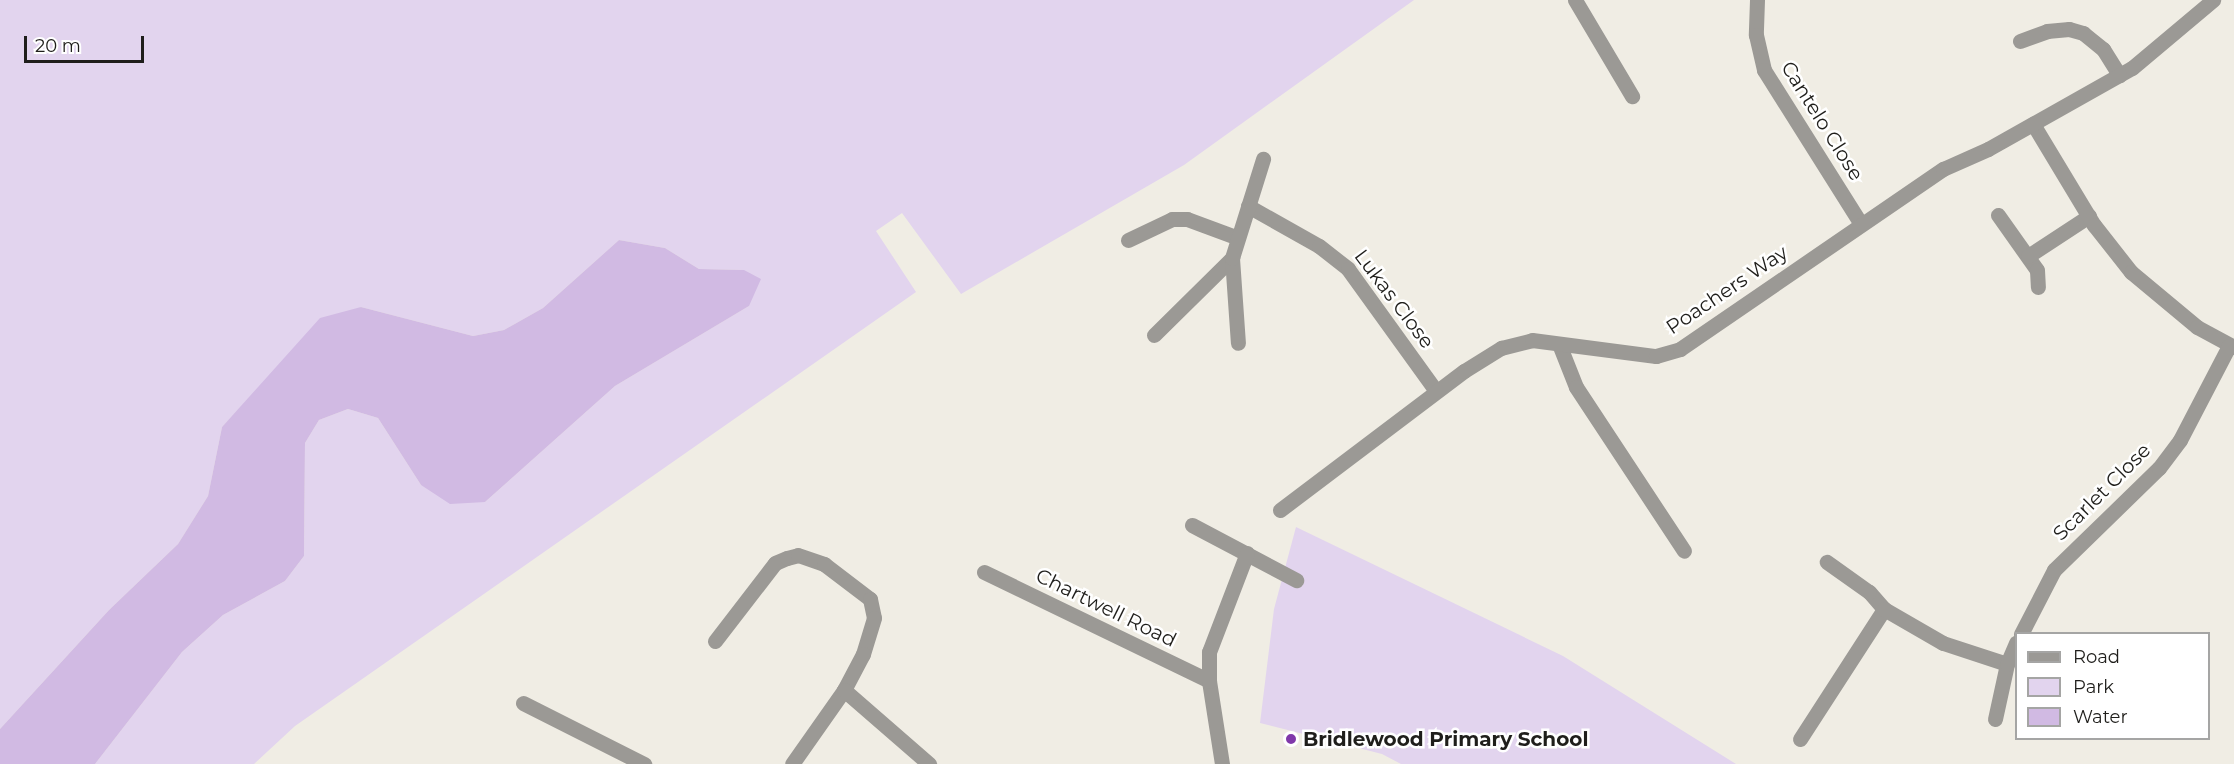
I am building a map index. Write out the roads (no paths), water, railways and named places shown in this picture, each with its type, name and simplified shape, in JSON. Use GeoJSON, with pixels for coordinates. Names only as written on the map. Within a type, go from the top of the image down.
{"type":"FeatureCollection","features":[{"type":"Feature","properties":{"kind":"street"},"geometry":{"type":"LineString","coordinates":[[1575,0],[1632,96]]}},
{"type":"Feature","properties":{"kind":"street","name":"Cantelo Close"},"geometry":{"type":"LineString","coordinates":[[1757,0],[1756,35],[1764,70],[1861,225]]}},
{"type":"Feature","properties":{"kind":"street","name":"Poachers Way"},"geometry":{"type":"LineString","coordinates":[[1280,510],[1436,391],[1501,348],[1533,340],[1656,356],[1680,349],[1943,169],[2033,124],[2156,52],[2213,0]]}},
{"type":"Feature","properties":{"kind":"street"},"geometry":{"type":"LineString","coordinates":[[2020,41],[2047,32],[2069,29],[2083,33],[2103,50],[2119,75]]}},
{"type":"Feature","properties":{"kind":"street"},"geometry":{"type":"LineString","coordinates":[[2033,124],[2089,216],[2126,266],[2152,293],[2231,347]]}},
{"type":"Feature","properties":{"kind":"street"},"geometry":{"type":"LineString","coordinates":[[1238,343],[1232,258],[1263,159]]}},
{"type":"Feature","properties":{"kind":"street","name":"Lukas Close"},"geometry":{"type":"LineString","coordinates":[[1248,206],[1319,246],[1348,268],[1436,391]]}},
{"type":"Feature","properties":{"kind":"street"},"geometry":{"type":"LineString","coordinates":[[1998,214],[2037,270],[2038,287]]}},
{"type":"Feature","properties":{"kind":"street"},"geometry":{"type":"LineString","coordinates":[[2028,256],[2089,216]]}},
{"type":"Feature","properties":{"kind":"street"},"geometry":{"type":"LineString","coordinates":[[1128,240],[1172,219],[1186,219],[1238,238]]}},
{"type":"Feature","properties":{"kind":"street"},"geometry":{"type":"LineString","coordinates":[[1154,335],[1232,258]]}},
{"type":"Feature","properties":{"kind":"street"},"geometry":{"type":"LineString","coordinates":[[1559,344],[1576,387],[1684,551]]}},
{"type":"Feature","properties":{"kind":"street","name":"Scarlet Close"},"geometry":{"type":"LineString","coordinates":[[2022,632],[2054,570],[2159,468],[2180,440],[2231,347]]}},
{"type":"Feature","properties":{"kind":"street"},"geometry":{"type":"LineString","coordinates":[[1192,525],[1296,580]]}},
{"type":"Feature","properties":{"kind":"street"},"geometry":{"type":"LineString","coordinates":[[1222,764],[1209,681],[1209,652],[1218,619],[1247,553]]}},
{"type":"Feature","properties":{"kind":"street"},"geometry":{"type":"LineString","coordinates":[[715,641],[775,563],[798,555],[807,556],[863,591],[874,606],[870,637],[844,690],[792,764]]}},
{"type":"Feature","properties":{"kind":"street"},"geometry":{"type":"LineString","coordinates":[[1827,562],[1869,592],[1884,609],[1943,644],[2012,666]]}},
{"type":"Feature","properties":{"kind":"street","name":"Chartwell Road"},"geometry":{"type":"LineString","coordinates":[[984,572],[1209,681]]}},
{"type":"Feature","properties":{"kind":"street"},"geometry":{"type":"LineString","coordinates":[[1800,738],[1884,609]]}},
{"type":"Feature","properties":{"kind":"street"},"geometry":{"type":"LineString","coordinates":[[1995,719],[2012,666],[2015,649]]}},
{"type":"Feature","properties":{"kind":"street"},"geometry":{"type":"LineString","coordinates":[[844,690],[925,763]]}},
{"type":"Feature","properties":{"kind":"street"},"geometry":{"type":"LineString","coordinates":[[524,703],[644,764]]}},
{"type":"Feature","properties":{"kind":"water"},"geometry":{"type":"Polygon","coordinates":[[[619,240],[665,248],[699,269],[744,270],[761,279],[749,306],[615,386],[485,502],[450,504],[421,485],[378,418],[348,409],[319,420],[305,443],[304,556],[285,581],[223,615],[182,652],[95,764],[0,764],[0,729],[109,610],[178,544],[208,496],[222,427],[320,318],[361,307],[473,336],[504,330],[543,308],[619,240]]]}},
{"type":"Feature","properties":{"kind":"place","name":"Bridlewood Primary School"},"geometry":{"type":"Point","coordinates":[1291,739]}}]}
